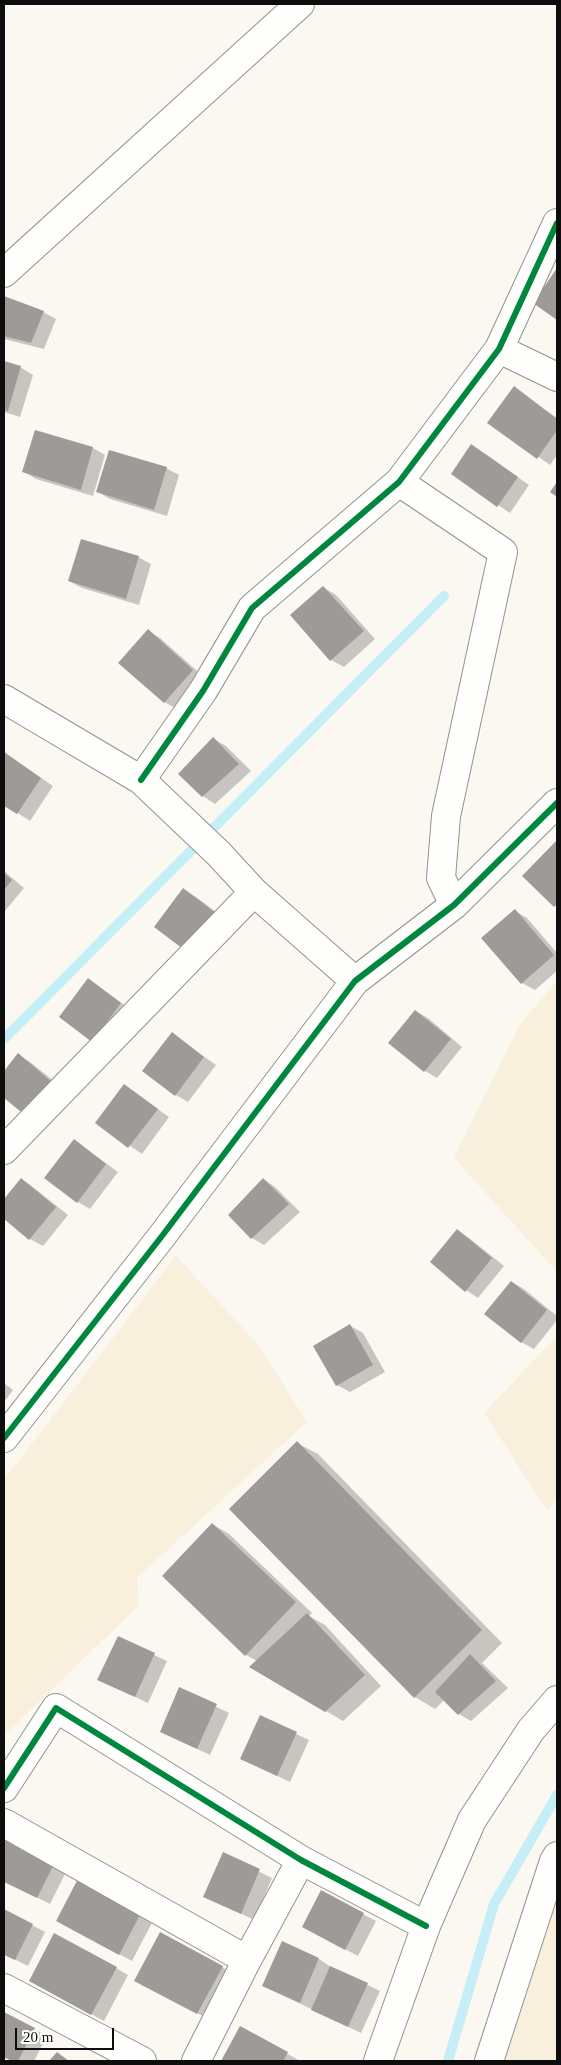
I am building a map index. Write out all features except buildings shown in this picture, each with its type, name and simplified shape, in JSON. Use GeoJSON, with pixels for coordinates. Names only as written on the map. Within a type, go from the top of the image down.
{"type":"FeatureCollection","features":[{"type":"Feature","properties":{"kind":"street"},"geometry":{"type":"LineString","coordinates":[[4,273],[300,4]]}},
{"type":"Feature","properties":{"kind":"street"},"geometry":{"type":"LineString","coordinates":[[141,780],[203,691],[252,608],[399,482],[499,349],[557,222]]}},
{"type":"Feature","properties":{"kind":"street"},"geometry":{"type":"LineString","coordinates":[[499,349],[557,377]]}},
{"type":"Feature","properties":{"kind":"street"},"geometry":{"type":"LineString","coordinates":[[399,482],[503,552],[446,816],[441,878],[454,905]]}},
{"type":"Feature","properties":{"kind":"street"},"geometry":{"type":"LineString","coordinates":[[4,699],[141,780],[219,854],[254,892],[355,981]]}},
{"type":"Feature","properties":{"kind":"street"},"geometry":{"type":"LineString","coordinates":[[4,1438],[162,1236],[355,981],[454,905],[557,803]]}},
{"type":"Feature","properties":{"kind":"street"},"geometry":{"type":"LineString","coordinates":[[4,1150],[254,892]]}},
{"type":"Feature","properties":{"kind":"street"},"geometry":{"type":"LineString","coordinates":[[378,2061],[426,1926],[472,1820],[532,1730],[557,1700]]}},
{"type":"Feature","properties":{"kind":"street"},"geometry":{"type":"LineString","coordinates":[[4,1788],[56,1708],[301,1860],[426,1926]]}},
{"type":"Feature","properties":{"kind":"street"},"geometry":{"type":"LineString","coordinates":[[4,1823],[247,1960]]}},
{"type":"Feature","properties":{"kind":"street"},"geometry":{"type":"LineString","coordinates":[[489,2061],[557,1856]]}},
{"type":"Feature","properties":{"kind":"street"},"geometry":{"type":"LineString","coordinates":[[196,2061],[247,1960],[301,1860]]}},
{"type":"Feature","properties":{"kind":"street"},"geometry":{"type":"LineString","coordinates":[[4,1988],[142,2061]]}},
{"type":"Feature","properties":{"kind":"shaded area"},"geometry":{"type":"Polygon","coordinates":[[[557,981],[557,1272],[454,1158],[520,1024],[557,981]]]}},
{"type":"Feature","properties":{"kind":"shaded area"},"geometry":{"type":"Polygon","coordinates":[[[176,1256],[257,1343],[307,1422],[137,1578],[139,1605],[4,1736],[4,1480],[176,1256]]]}},
{"type":"Feature","properties":{"kind":"shaded area"},"geometry":{"type":"Polygon","coordinates":[[[557,1336],[557,1499],[547,1510],[484,1413],[557,1336]]]}},
{"type":"Feature","properties":{"kind":"shaded area"},"geometry":{"type":"Polygon","coordinates":[[[557,1856],[557,2061],[489,2061],[557,1856]]]}},
{"type":"Feature","properties":{"kind":"waterway"},"geometry":{"type":"LineString","coordinates":[[4,1039],[444,596]]}},
{"type":"Feature","properties":{"kind":"waterway"},"geometry":{"type":"LineString","coordinates":[[448,2061],[494,1904],[557,1795]]}},
{"type":"Feature","properties":{"kind":"cycle path"},"geometry":{"type":"LineString","coordinates":[[141,780],[203,691],[252,608],[399,482],[499,349],[557,223]]}},
{"type":"Feature","properties":{"kind":"cycle path"},"geometry":{"type":"LineString","coordinates":[[4,1438],[162,1236],[355,981],[454,905],[557,803]]}},
{"type":"Feature","properties":{"kind":"cycle path"},"geometry":{"type":"LineString","coordinates":[[4,1788],[56,1708],[301,1860],[426,1926]]}}]}
